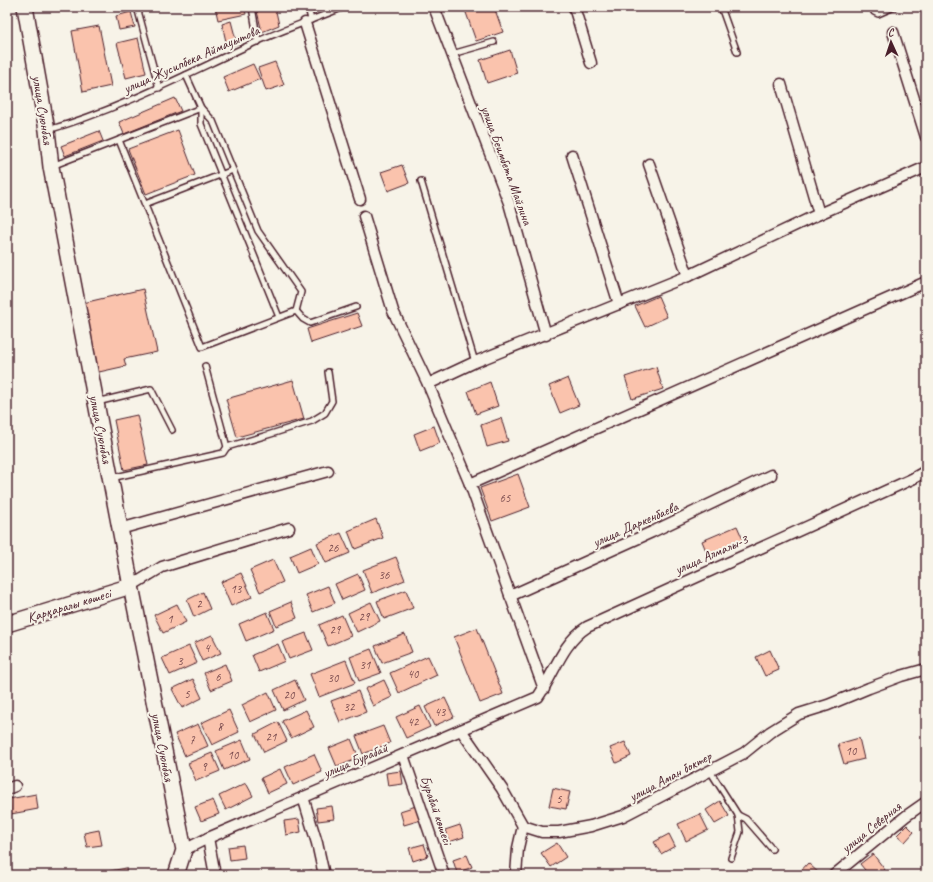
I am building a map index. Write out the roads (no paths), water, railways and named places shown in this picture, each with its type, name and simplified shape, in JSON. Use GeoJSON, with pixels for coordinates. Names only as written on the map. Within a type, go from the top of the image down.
{"type":"FeatureCollection","features":[{"type":"Feature","properties":{"kind":"street","name":"улица Суюнбая"},"geometry":{"type":"LineString","coordinates":[[25,7],[47,130],[51,167],[131,586],[184,850]]}},
{"type":"Feature","properties":{"kind":"street","name":"улица Беимбета Майлина"},"geometry":{"type":"LineString","coordinates":[[434,7],[509,203],[546,334]]}},
{"type":"Feature","properties":{"kind":"street"},"geometry":{"type":"LineString","coordinates":[[574,7],[591,63]]}},
{"type":"Feature","properties":{"kind":"street"},"geometry":{"type":"LineString","coordinates":[[308,22],[360,200]]}},
{"type":"Feature","properties":{"kind":"street"},"geometry":{"type":"LineString","coordinates":[[893,32],[926,137]]}},
{"type":"Feature","properties":{"kind":"street"},"geometry":{"type":"LineString","coordinates":[[781,84],[819,214]]}},
{"type":"Feature","properties":{"kind":"street"},"geometry":{"type":"LineString","coordinates":[[572,155],[620,304]]}},
{"type":"Feature","properties":{"kind":"street"},"geometry":{"type":"LineString","coordinates":[[649,164],[688,276]]}},
{"type":"Feature","properties":{"kind":"street"},"geometry":{"type":"LineString","coordinates":[[428,384],[475,362],[688,276],[819,214],[926,167]]}},
{"type":"Feature","properties":{"kind":"street"},"geometry":{"type":"LineString","coordinates":[[364,216],[393,310],[428,384],[470,484],[510,596],[541,693]]}},
{"type":"Feature","properties":{"kind":"street"},"geometry":{"type":"LineString","coordinates":[[470,484],[926,282]]}},
{"type":"Feature","properties":{"kind":"street"},"geometry":{"type":"LineString","coordinates":[[120,529],[328,471]]}},
{"type":"Feature","properties":{"kind":"street","name":"улица Алмалы-3"},"geometry":{"type":"LineString","coordinates":[[541,693],[568,645],[578,633],[587,627],[926,471]]}},
{"type":"Feature","properties":{"kind":"street","name":"улица Даркенбаева"},"geometry":{"type":"LineString","coordinates":[[510,596],[652,532],[771,475]]}},
{"type":"Feature","properties":{"kind":"street"},"geometry":{"type":"LineString","coordinates":[[131,586],[162,567],[289,528]]}},
{"type":"Feature","properties":{"kind":"street","name":"Қарқаралы көшесі"},"geometry":{"type":"LineString","coordinates":[[7,624],[131,586]]}},
{"type":"Feature","properties":{"kind":"street","name":"улица Аман боктер"},"geometry":{"type":"LineString","coordinates":[[523,826],[542,832],[559,832],[606,822],[623,816],[744,753],[770,732],[799,714],[828,705],[901,676],[926,669]]}},
{"type":"Feature","properties":{"kind":"street","name":"улица Бурабай"},"geometry":{"type":"LineString","coordinates":[[184,850],[208,838],[461,730],[541,693]]}},
{"type":"Feature","properties":{"kind":"street"},"geometry":{"type":"LineString","coordinates":[[461,730],[502,789],[523,826],[518,848],[516,875]]}},
{"type":"Feature","properties":{"kind":"street","name":"Бурабай көшесі"},"geometry":{"type":"LineString","coordinates":[[403,755],[444,875]]}},
{"type":"Feature","properties":{"kind":"street"},"geometry":{"type":"LineString","coordinates":[[303,797],[317,843],[324,875]]}},
{"type":"Feature","properties":{"kind":"street","name":"улица Северная"},"geometry":{"type":"LineString","coordinates":[[834,875],[906,816],[926,802]]}},
{"type":"Feature","properties":{"kind":"street"},"geometry":{"type":"LineString","coordinates":[[208,838],[215,875]]}},
{"type":"Feature","properties":{"kind":"street"},"geometry":{"type":"LineString","coordinates":[[176,875],[184,850]]}},
{"type":"Feature","properties":{"kind":"lane"},"geometry":{"type":"LineString","coordinates":[[137,7],[159,88]]}},
{"type":"Feature","properties":{"kind":"lane"},"geometry":{"type":"LineString","coordinates":[[252,7],[258,42]]}},
{"type":"Feature","properties":{"kind":"lane"},"geometry":{"type":"LineString","coordinates":[[308,7],[308,22]]}},
{"type":"Feature","properties":{"kind":"lane","name":"улица Жусипбека Аймауытова"},"geometry":{"type":"LineString","coordinates":[[47,130],[80,121],[159,88],[258,42],[344,7]]}},
{"type":"Feature","properties":{"kind":"lane"},"geometry":{"type":"LineString","coordinates":[[720,7],[737,52]]}},
{"type":"Feature","properties":{"kind":"lane"},"geometry":{"type":"LineString","coordinates":[[872,7],[874,12],[878,14],[894,7]]}},
{"type":"Feature","properties":{"kind":"lane"},"geometry":{"type":"LineString","coordinates":[[452,54],[494,42]]}},
{"type":"Feature","properties":{"kind":"lane"},"geometry":{"type":"LineString","coordinates":[[186,75],[201,108],[213,121],[258,231],[301,292],[296,311]]}},
{"type":"Feature","properties":{"kind":"lane"},"geometry":{"type":"LineString","coordinates":[[51,167],[201,108]]}},
{"type":"Feature","properties":{"kind":"lane"},"geometry":{"type":"LineString","coordinates":[[201,108],[201,124],[279,317]]}},
{"type":"Feature","properties":{"kind":"lane"},"geometry":{"type":"LineString","coordinates":[[119,140],[202,347],[296,311]]}},
{"type":"Feature","properties":{"kind":"lane"},"geometry":{"type":"LineString","coordinates":[[145,204],[233,170]]}},
{"type":"Feature","properties":{"kind":"lane"},"geometry":{"type":"LineString","coordinates":[[421,181],[475,362]]}},
{"type":"Feature","properties":{"kind":"lane"},"geometry":{"type":"LineString","coordinates":[[296,311],[303,319],[310,323],[356,307]]}},
{"type":"Feature","properties":{"kind":"lane"},"geometry":{"type":"LineString","coordinates":[[205,366],[227,447]]}},
{"type":"Feature","properties":{"kind":"lane"},"geometry":{"type":"LineString","coordinates":[[110,478],[223,453],[227,447],[312,421],[325,413],[332,402],[328,372]]}},
{"type":"Feature","properties":{"kind":"lane"},"geometry":{"type":"LineString","coordinates":[[96,402],[151,389],[172,430]]}},
{"type":"Feature","properties":{"kind":"lane"},"geometry":{"type":"LineString","coordinates":[[710,771],[738,816],[740,832],[731,858]]}},
{"type":"Feature","properties":{"kind":"lane"},"geometry":{"type":"LineString","coordinates":[[738,816],[746,819],[772,849]]}}]}
